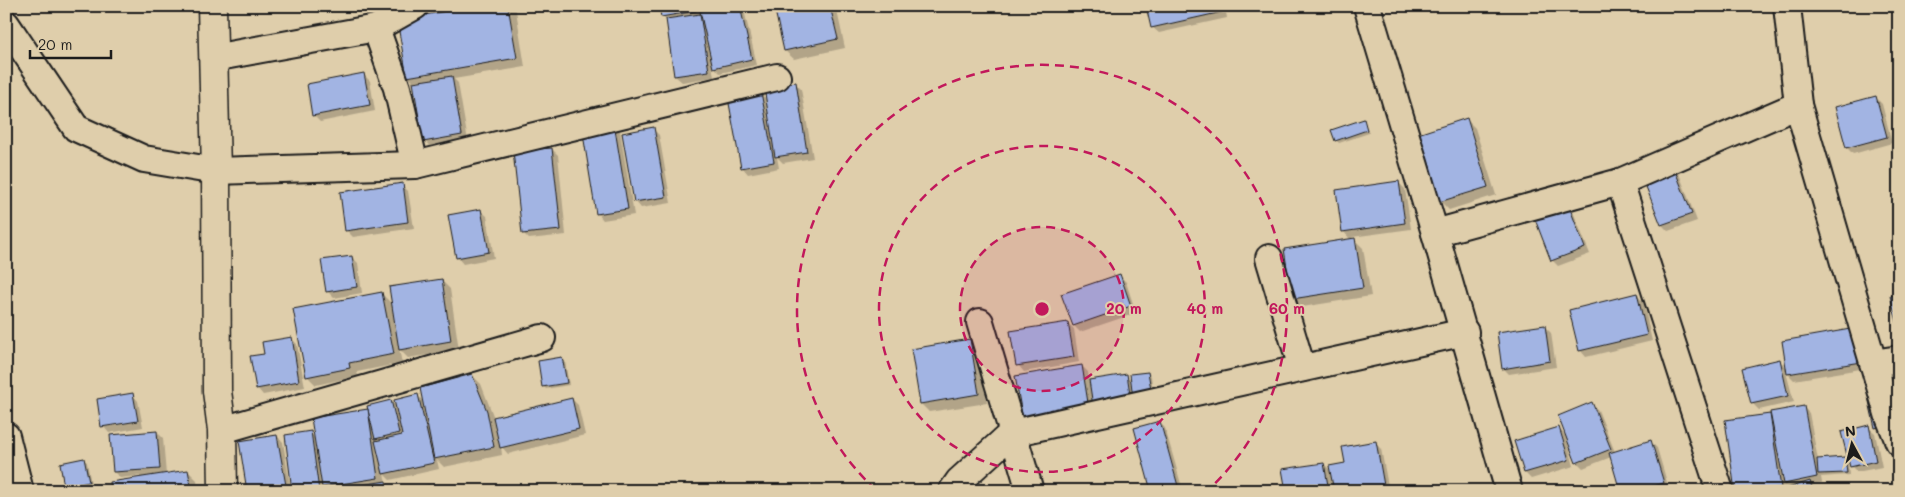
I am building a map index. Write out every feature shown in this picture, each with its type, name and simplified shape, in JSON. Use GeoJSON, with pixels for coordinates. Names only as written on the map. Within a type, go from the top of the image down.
{"type":"FeatureCollection","features":[{"type":"Feature","properties":{"kind":"street"},"geometry":{"type":"LineString","coordinates":[[212,6],[216,171],[217,392],[222,430],[223,491]]}},
{"type":"Feature","properties":{"kind":"street"},"geometry":{"type":"LineString","coordinates":[[213,58],[376,28],[415,6]]}},
{"type":"Feature","properties":{"kind":"street"},"geometry":{"type":"LineString","coordinates":[[1367,6],[1465,332],[1503,489]]}},
{"type":"Feature","properties":{"kind":"street"},"geometry":{"type":"LineString","coordinates":[[1787,6],[1798,105],[1888,417],[1899,442]]}},
{"type":"Feature","properties":{"kind":"street"},"geometry":{"type":"LineString","coordinates":[[6,24],[76,128],[144,159],[216,171],[415,165],[777,77]]}},
{"type":"Feature","properties":{"kind":"street"},"geometry":{"type":"LineString","coordinates":[[376,28],[397,88],[415,165]]}},
{"type":"Feature","properties":{"kind":"street"},"geometry":{"type":"LineString","coordinates":[[1435,233],[1620,182],[1798,105]]}},
{"type":"Feature","properties":{"kind":"street"},"geometry":{"type":"LineString","coordinates":[[1620,182],[1720,491]]}},
{"type":"Feature","properties":{"kind":"street"},"geometry":{"type":"LineString","coordinates":[[1269,258],[1302,368]]}},
{"type":"Feature","properties":{"kind":"street"},"geometry":{"type":"LineString","coordinates":[[980,322],[1030,491]]}},
{"type":"Feature","properties":{"kind":"street"},"geometry":{"type":"LineString","coordinates":[[952,491],[959,481],[1012,433],[1465,332]]}},
{"type":"Feature","properties":{"kind":"street"},"geometry":{"type":"LineString","coordinates":[[222,430],[542,338]]}},
{"type":"Feature","properties":{"kind":"street"},"geometry":{"type":"LineString","coordinates":[[1873,363],[1899,359]]}},
{"type":"Feature","properties":{"kind":"street"},"geometry":{"type":"LineString","coordinates":[[6,436],[20,491]]}},
{"type":"Feature","properties":{"kind":"building"},"geometry":{"type":"Polygon","coordinates":[[[474,6],[508,6],[517,58],[407,77],[397,20],[474,6]]]}},
{"type":"Feature","properties":{"kind":"building"},"geometry":{"type":"Polygon","coordinates":[[[659,6],[695,6],[696,11],[661,17],[659,6]]]}},
{"type":"Feature","properties":{"kind":"building"},"geometry":{"type":"Polygon","coordinates":[[[720,6],[740,6],[752,59],[713,68],[700,11],[720,6]]]}},
{"type":"Feature","properties":{"kind":"building"},"geometry":{"type":"Polygon","coordinates":[[[774,6],[830,6],[838,39],[784,51],[774,6]]]}},
{"type":"Feature","properties":{"kind":"building"},"geometry":{"type":"Polygon","coordinates":[[[1146,6],[1221,6],[1222,12],[1151,28],[1146,6]]]}},
{"type":"Feature","properties":{"kind":"building"},"geometry":{"type":"Polygon","coordinates":[[[700,14],[709,71],[674,76],[666,19],[700,14]]]}},
{"type":"Feature","properties":{"kind":"building"},"geometry":{"type":"Polygon","coordinates":[[[364,73],[370,105],[312,116],[307,84],[364,73]]]}},
{"type":"Feature","properties":{"kind":"building"},"geometry":{"type":"Polygon","coordinates":[[[452,76],[462,135],[423,142],[413,82],[452,76]]]}},
{"type":"Feature","properties":{"kind":"building"},"geometry":{"type":"Polygon","coordinates":[[[796,82],[807,152],[775,157],[764,87],[796,82]]]}},
{"type":"Feature","properties":{"kind":"building"},"geometry":{"type":"Polygon","coordinates":[[[761,92],[774,162],[741,168],[728,98],[761,92]]]}},
{"type":"Feature","properties":{"kind":"building"},"geometry":{"type":"Polygon","coordinates":[[[1876,96],[1887,137],[1846,148],[1835,107],[1876,96]]]}},
{"type":"Feature","properties":{"kind":"building"},"geometry":{"type":"Polygon","coordinates":[[[1467,118],[1488,187],[1439,202],[1418,134],[1467,118]]]}},
{"type":"Feature","properties":{"kind":"building"},"geometry":{"type":"Polygon","coordinates":[[[1364,119],[1367,130],[1335,141],[1331,130],[1364,119]]]}},
{"type":"Feature","properties":{"kind":"building"},"geometry":{"type":"Polygon","coordinates":[[[614,123],[628,209],[596,214],[582,128],[614,123]]]}},
{"type":"Feature","properties":{"kind":"building"},"geometry":{"type":"Polygon","coordinates":[[[654,127],[666,197],[634,202],[622,133],[654,127]]]}},
{"type":"Feature","properties":{"kind":"building"},"geometry":{"type":"Polygon","coordinates":[[[552,148],[561,230],[522,234],[513,151],[552,148]]]}},
{"type":"Feature","properties":{"kind":"building"},"geometry":{"type":"Polygon","coordinates":[[[1674,168],[1692,214],[1661,225],[1643,179],[1674,168]]]}},
{"type":"Feature","properties":{"kind":"building"},"geometry":{"type":"Polygon","coordinates":[[[1399,181],[1405,223],[1342,232],[1336,190],[1399,181]]]}},
{"type":"Feature","properties":{"kind":"building"},"geometry":{"type":"Polygon","coordinates":[[[403,183],[408,222],[345,231],[340,192],[403,183]]]}},
{"type":"Feature","properties":{"kind":"building"},"geometry":{"type":"Polygon","coordinates":[[[1567,201],[1585,248],[1551,261],[1533,214],[1567,201]]]}},
{"type":"Feature","properties":{"kind":"building"},"geometry":{"type":"Polygon","coordinates":[[[481,209],[489,252],[456,258],[448,215],[481,209]]]}},
{"type":"Feature","properties":{"kind":"building"},"geometry":{"type":"Polygon","coordinates":[[[1355,238],[1363,288],[1292,299],[1284,249],[1355,238]]]}},
{"type":"Feature","properties":{"kind":"building"},"geometry":{"type":"Polygon","coordinates":[[[352,256],[357,287],[326,292],[321,260],[352,256]]]}},
{"type":"Feature","properties":{"kind":"building"},"geometry":{"type":"Polygon","coordinates":[[[1120,274],[1131,306],[1073,326],[1061,294],[1120,274]]]}},
{"type":"Feature","properties":{"kind":"building"},"geometry":{"type":"Polygon","coordinates":[[[442,279],[451,341],[399,350],[389,287],[442,279]]]}},
{"type":"Feature","properties":{"kind":"building"},"geometry":{"type":"Polygon","coordinates":[[[382,292],[394,354],[349,363],[350,368],[306,377],[293,309],[382,292]]]}},
{"type":"Feature","properties":{"kind":"building"},"geometry":{"type":"Polygon","coordinates":[[[1637,293],[1647,335],[1579,351],[1569,310],[1637,293]]]}},
{"type":"Feature","properties":{"kind":"building"},"geometry":{"type":"Polygon","coordinates":[[[1899,294],[1899,329],[1890,296],[1899,294]]]}},
{"type":"Feature","properties":{"kind":"building"},"geometry":{"type":"Polygon","coordinates":[[[1068,322],[1074,357],[1016,366],[1010,331],[1068,322]]]}},
{"type":"Feature","properties":{"kind":"building"},"geometry":{"type":"Polygon","coordinates":[[[1545,325],[1550,361],[1502,369],[1497,332],[1545,325]]]}},
{"type":"Feature","properties":{"kind":"building"},"geometry":{"type":"Polygon","coordinates":[[[1856,328],[1862,362],[1787,374],[1782,341],[1856,328]]]}},
{"type":"Feature","properties":{"kind":"building"},"geometry":{"type":"Polygon","coordinates":[[[292,337],[299,381],[256,389],[250,356],[264,354],[262,342],[292,337]]]}},
{"type":"Feature","properties":{"kind":"building"},"geometry":{"type":"Polygon","coordinates":[[[970,339],[979,394],[920,404],[911,349],[970,339]]]}},
{"type":"Feature","properties":{"kind":"building"},"geometry":{"type":"Polygon","coordinates":[[[562,357],[567,383],[542,387],[538,361],[562,357]]]}},
{"type":"Feature","properties":{"kind":"building"},"geometry":{"type":"Polygon","coordinates":[[[1780,359],[1788,396],[1751,404],[1742,368],[1780,359]]]}},
{"type":"Feature","properties":{"kind":"building"},"geometry":{"type":"Polygon","coordinates":[[[1082,365],[1089,409],[1023,420],[1015,376],[1082,365]]]}},
{"type":"Feature","properties":{"kind":"building"},"geometry":{"type":"Polygon","coordinates":[[[1148,372],[1152,395],[1133,398],[1130,374],[1148,372]]]}},
{"type":"Feature","properties":{"kind":"building"},"geometry":{"type":"Polygon","coordinates":[[[472,374],[487,411],[494,447],[434,459],[420,388],[472,374]]]}},
{"type":"Feature","properties":{"kind":"building"},"geometry":{"type":"Polygon","coordinates":[[[1127,374],[1131,400],[1093,406],[1089,380],[1127,374]]]}},
{"type":"Feature","properties":{"kind":"building"},"geometry":{"type":"Polygon","coordinates":[[[133,393],[138,421],[101,427],[97,399],[133,393]]]}},
{"type":"Feature","properties":{"kind":"building"},"geometry":{"type":"Polygon","coordinates":[[[418,394],[434,463],[383,474],[375,441],[402,435],[394,400],[418,394]]]}},
{"type":"Feature","properties":{"kind":"building"},"geometry":{"type":"Polygon","coordinates":[[[1880,394],[1887,425],[1875,428],[1868,397],[1880,394]]]}},
{"type":"Feature","properties":{"kind":"building"},"geometry":{"type":"Polygon","coordinates":[[[572,398],[579,429],[500,448],[493,417],[572,398]]]}},
{"type":"Feature","properties":{"kind":"building"},"geometry":{"type":"Polygon","coordinates":[[[391,400],[399,433],[375,439],[367,406],[391,400]]]}},
{"type":"Feature","properties":{"kind":"building"},"geometry":{"type":"Polygon","coordinates":[[[1592,402],[1611,449],[1576,463],[1558,416],[1592,402]]]}},
{"type":"Feature","properties":{"kind":"building"},"geometry":{"type":"Polygon","coordinates":[[[1804,406],[1817,477],[1784,484],[1770,412],[1804,406]]]}},
{"type":"Feature","properties":{"kind":"building"},"geometry":{"type":"Polygon","coordinates":[[[368,409],[378,478],[322,487],[311,418],[368,409]]]}},
{"type":"Feature","properties":{"kind":"building"},"geometry":{"type":"Polygon","coordinates":[[[1770,414],[1781,488],[1735,491],[1725,420],[1770,414]]]}},
{"type":"Feature","properties":{"kind":"building"},"geometry":{"type":"Polygon","coordinates":[[[1160,421],[1178,486],[1151,491],[1134,428],[1160,421]]]}},
{"type":"Feature","properties":{"kind":"building"},"geometry":{"type":"Polygon","coordinates":[[[1869,425],[1876,461],[1850,467],[1841,432],[1869,425]]]}},
{"type":"Feature","properties":{"kind":"building"},"geometry":{"type":"Polygon","coordinates":[[[1559,427],[1569,460],[1524,473],[1514,441],[1559,427]]]}},
{"type":"Feature","properties":{"kind":"building"},"geometry":{"type":"Polygon","coordinates":[[[157,431],[160,469],[113,472],[110,435],[157,431]]]}},
{"type":"Feature","properties":{"kind":"building"},"geometry":{"type":"Polygon","coordinates":[[[311,431],[319,491],[292,491],[285,435],[311,431]]]}},
{"type":"Feature","properties":{"kind":"building"},"geometry":{"type":"Polygon","coordinates":[[[277,435],[287,491],[247,491],[239,441],[277,435]]]}},
{"type":"Feature","properties":{"kind":"building"},"geometry":{"type":"Polygon","coordinates":[[[1651,440],[1664,483],[1637,491],[1620,491],[1609,453],[1651,440]]]}},
{"type":"Feature","properties":{"kind":"building"},"geometry":{"type":"Polygon","coordinates":[[[1376,441],[1385,491],[1334,491],[1329,466],[1345,463],[1342,447],[1376,441]]]}},
{"type":"Feature","properties":{"kind":"building"},"geometry":{"type":"Polygon","coordinates":[[[1845,457],[1847,473],[1818,474],[1817,459],[1845,457]]]}},
{"type":"Feature","properties":{"kind":"building"},"geometry":{"type":"Polygon","coordinates":[[[84,458],[89,482],[64,487],[60,463],[84,458]]]}},
{"type":"Feature","properties":{"kind":"building"},"geometry":{"type":"Polygon","coordinates":[[[1324,463],[1329,491],[1286,491],[1282,469],[1324,463]]]}},
{"type":"Feature","properties":{"kind":"building"},"geometry":{"type":"Polygon","coordinates":[[[188,470],[192,491],[111,491],[110,482],[188,470]]]}},
{"type":"Feature","properties":{"kind":"building"},"geometry":{"type":"Polygon","coordinates":[[[386,481],[388,491],[343,491],[343,488],[386,481]]]}},
{"type":"Feature","properties":{"kind":"building"},"geometry":{"type":"Polygon","coordinates":[[[1810,481],[1813,491],[1778,491],[1810,481]]]}},
{"type":"Feature","properties":{"kind":"building"},"geometry":{"type":"Polygon","coordinates":[[[429,485],[430,491],[405,491],[429,485]]]}},
{"type":"Feature","properties":{"kind":"building"},"geometry":{"type":"Polygon","coordinates":[[[95,487],[96,491],[57,491],[95,487]]]}}]}
